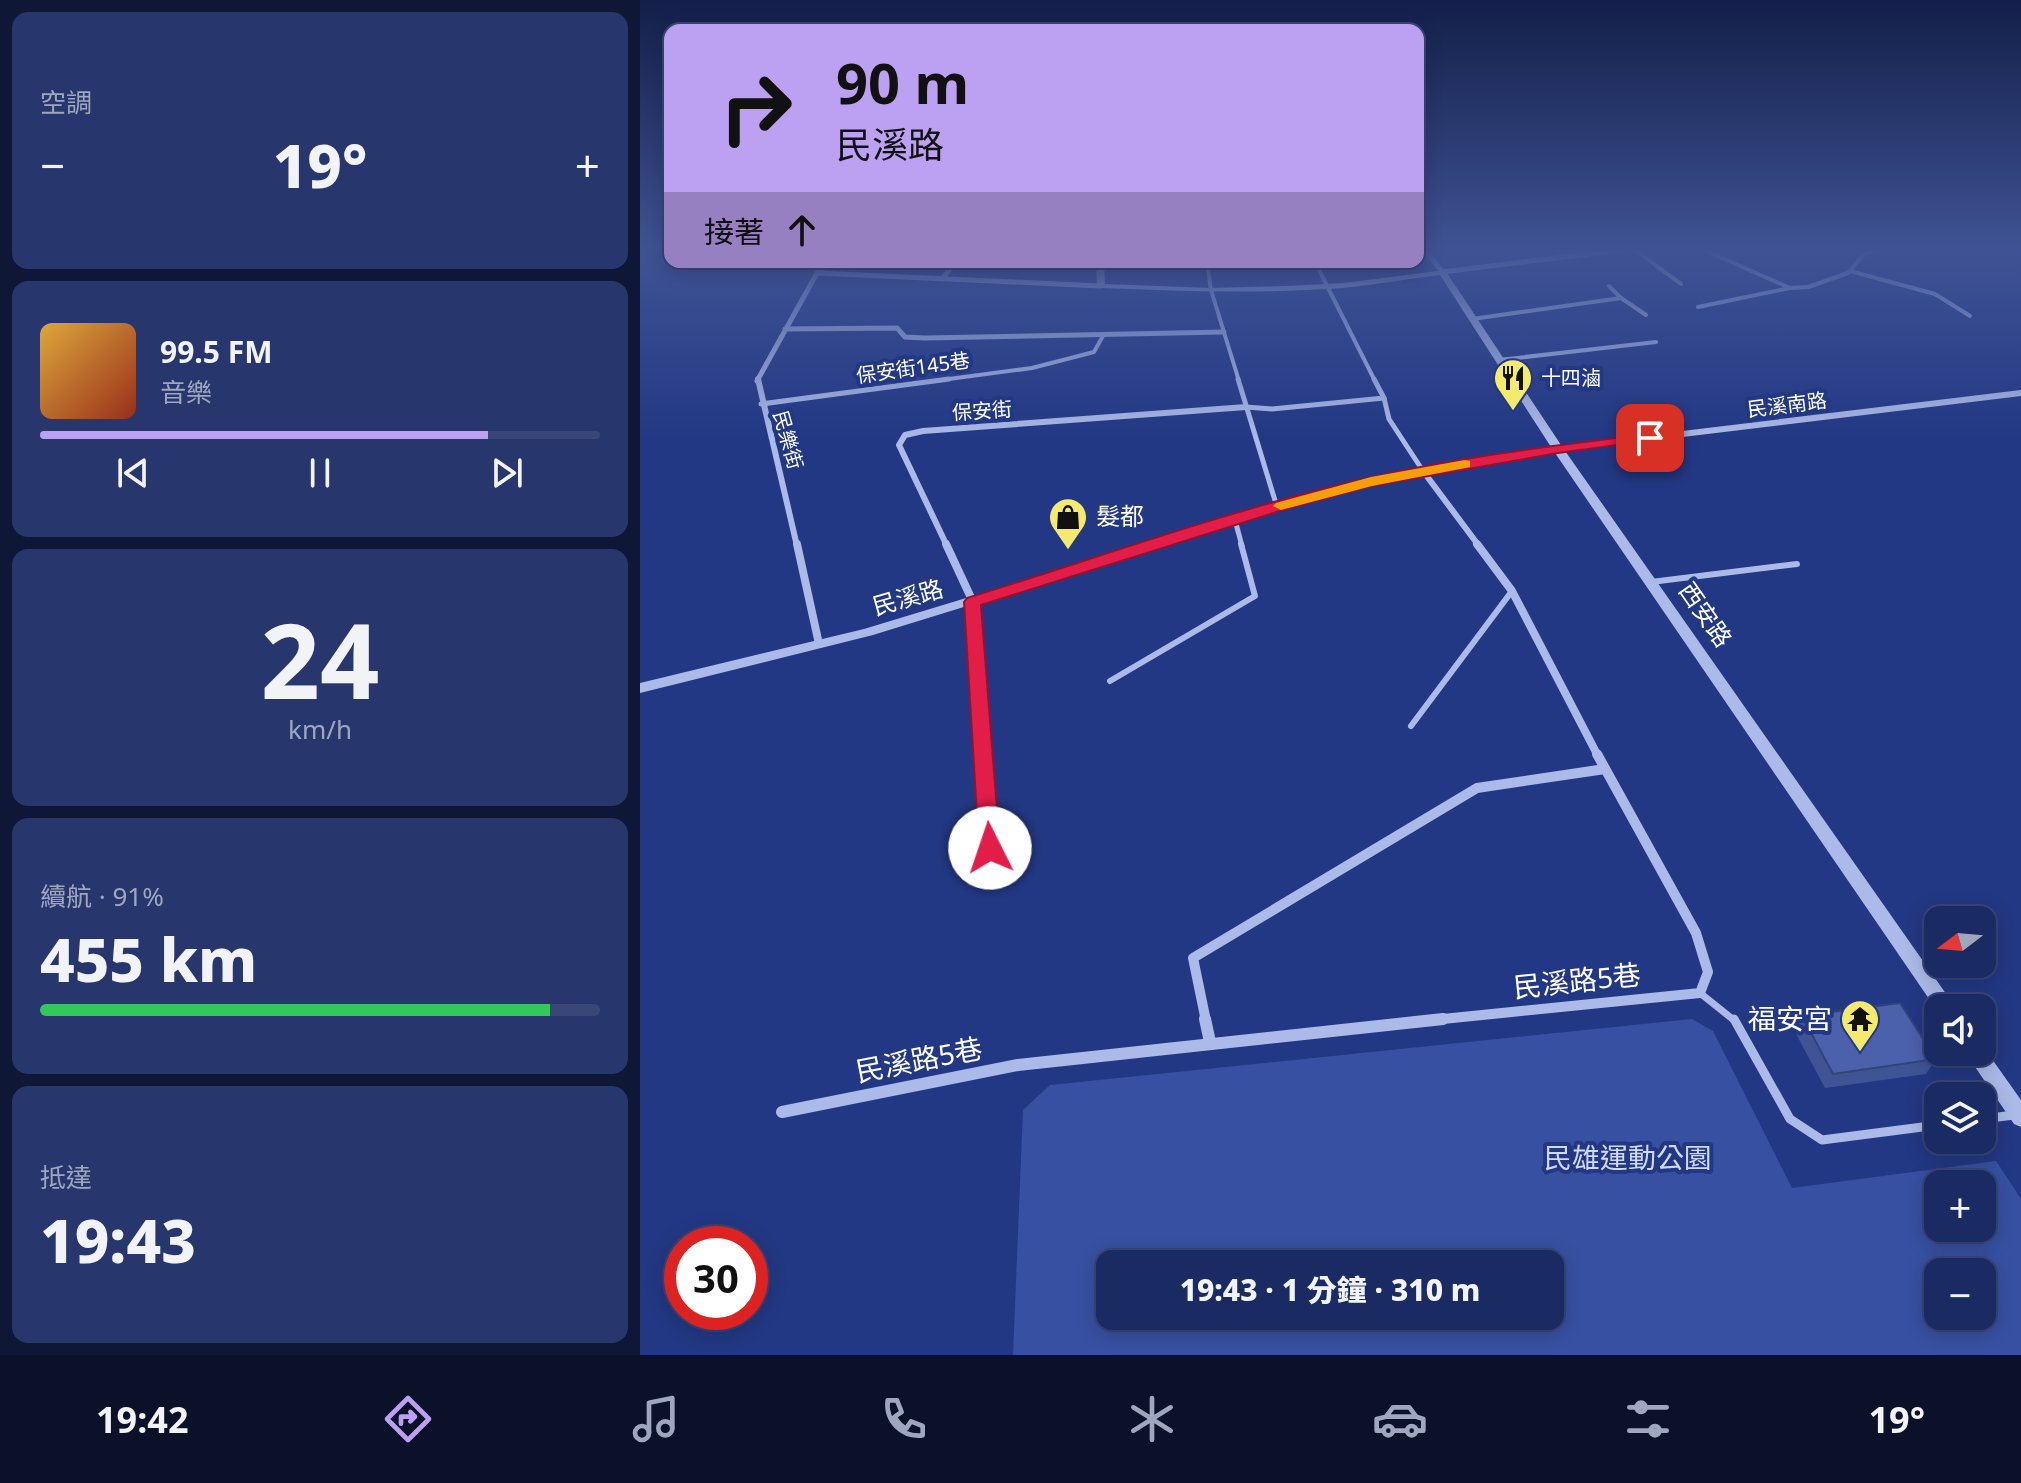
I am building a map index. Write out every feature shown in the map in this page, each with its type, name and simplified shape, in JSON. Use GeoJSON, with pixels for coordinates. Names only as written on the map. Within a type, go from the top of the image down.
{"type":"FeatureCollection","features":[{"type":"Feature","properties":{"kind":"street","name":"民樂街"},"geometry":{"type":"LineString","coordinates":[[795,312],[757,381],[778,458],[819,644]]}},
{"type":"Feature","properties":{"kind":"street","name":"西安路"},"geometry":{"type":"LineString","coordinates":[[1468,312],[1558,449],[1936,994]]}},
{"type":"Feature","properties":{"kind":"street"},"geometry":{"type":"LineString","coordinates":[[785,329],[897,328],[905,337],[925,338],[1224,332]]}},
{"type":"Feature","properties":{"kind":"street","name":"民溪南路"},"geometry":{"type":"LineString","coordinates":[[1558,449],[2021,393]]}},
{"type":"Feature","properties":{"kind":"street","name":"保安街"},"geometry":{"type":"LineString","coordinates":[[973,602],[899,445],[905,435],[923,431],[1246,407]]}},
{"type":"Feature","properties":{"kind":"street","name":"民溪路"},"geometry":{"type":"LineString","coordinates":[[640,688],[973,602],[1277,507],[1371,482],[1558,449]]}},
{"type":"Feature","properties":{"kind":"street"},"geometry":{"type":"LineString","coordinates":[[1423,471],[1512,591],[1605,769],[1696,933],[1708,972],[1700,993]]}},
{"type":"Feature","properties":{"kind":"street"},"geometry":{"type":"LineString","coordinates":[[973,602],[990,848]]}},
{"type":"Feature","properties":{"kind":"street"},"geometry":{"type":"LineString","coordinates":[[1210,1042],[1193,958],[1477,788],[1605,769]]}},
{"type":"Feature","properties":{"kind":"street","name":"民溪路5巷"},"geometry":{"type":"LineString","coordinates":[[782,1112],[1018,1065],[1210,1042],[1700,993]]}},
{"type":"Feature","properties":{"kind":"street"},"geometry":{"type":"LineString","coordinates":[[1986,1066],[2020,1116]]}},
{"type":"Feature","properties":{"kind":"lane"},"geometry":{"type":"LineString","coordinates":[[1218,312],[1277,507]]}},
{"type":"Feature","properties":{"kind":"lane"},"geometry":{"type":"LineString","coordinates":[[1339,312],[1384,398],[1389,419],[1423,471]]}},
{"type":"Feature","properties":{"kind":"lane"},"geometry":{"type":"LineString","coordinates":[[1472,319],[1520,312]]}},
{"type":"Feature","properties":{"kind":"lane"},"geometry":{"type":"LineString","coordinates":[[1642,312],[1646,315]]}},
{"type":"Feature","properties":{"kind":"lane"},"geometry":{"type":"LineString","coordinates":[[1964,312],[1970,316]]}},
{"type":"Feature","properties":{"kind":"lane","name":"保安街145巷"},"geometry":{"type":"LineString","coordinates":[[761,404],[1032,368],[1094,352],[1104,334]]}},
{"type":"Feature","properties":{"kind":"lane"},"geometry":{"type":"LineString","coordinates":[[1499,360],[1656,342]]}},
{"type":"Feature","properties":{"kind":"lane"},"geometry":{"type":"LineString","coordinates":[[1246,407],[1272,409],[1384,398]]}},
{"type":"Feature","properties":{"kind":"lane"},"geometry":{"type":"LineString","coordinates":[[1110,681],[1255,596],[1235,520]]}},
{"type":"Feature","properties":{"kind":"lane"},"geometry":{"type":"LineString","coordinates":[[1651,582],[1797,564]]}},
{"type":"Feature","properties":{"kind":"lane"},"geometry":{"type":"LineString","coordinates":[[1411,726],[1512,591]]}},
{"type":"Feature","properties":{"kind":"lane"},"geometry":{"type":"LineString","coordinates":[[1700,993],[1734,1018],[1790,1119],[1822,1140],[1924,1127]]}},
{"type":"Feature","properties":{"kind":"lane"},"geometry":{"type":"LineString","coordinates":[[1996,1118],[2020,1116]]}},
{"type":"Feature","properties":{"kind":"green space","name":"民雄運動公園"},"geometry":{"type":"Polygon","coordinates":[[[1692,1019],[1713,1031],[1792,1188],[1924,1171],[1924,1242],[1996,1242],[1996,1170],[1928,1170],[1996,1161],[2021,1199],[2021,1355],[1013,1355],[1023,1110],[1050,1085],[1692,1019]]]}},
{"type":"Feature","properties":{"kind":"building","name":"福安宮"},"geometry":{"type":"Polygon","coordinates":[[[1900,1003],[1924,1040],[1924,1061],[1833,1074],[1802,1016],[1900,1003]]]}},
{"type":"Feature","properties":{"kind":"slow traffic"},"geometry":{"type":"LineString","coordinates":[[1281,506],[1371,482],[1465,464]]}},
{"type":"Feature","properties":{"kind":"place","name":"十四滷"},"geometry":{"type":"Point","coordinates":[1513,412]}},
{"type":"Feature","properties":{"kind":"place","name":"髮都"},"geometry":{"type":"Point","coordinates":[1068,551]}},
{"type":"Feature","properties":{"kind":"place","name":"福安宮"},"geometry":{"type":"Point","coordinates":[1860,1053]}},
{"type":"Feature","properties":{"kind":"route"},"geometry":{"type":"LineString","coordinates":[[990,848],[973,602],[1277,507],[1371,482],[1558,449],[1650,438]]}}]}
